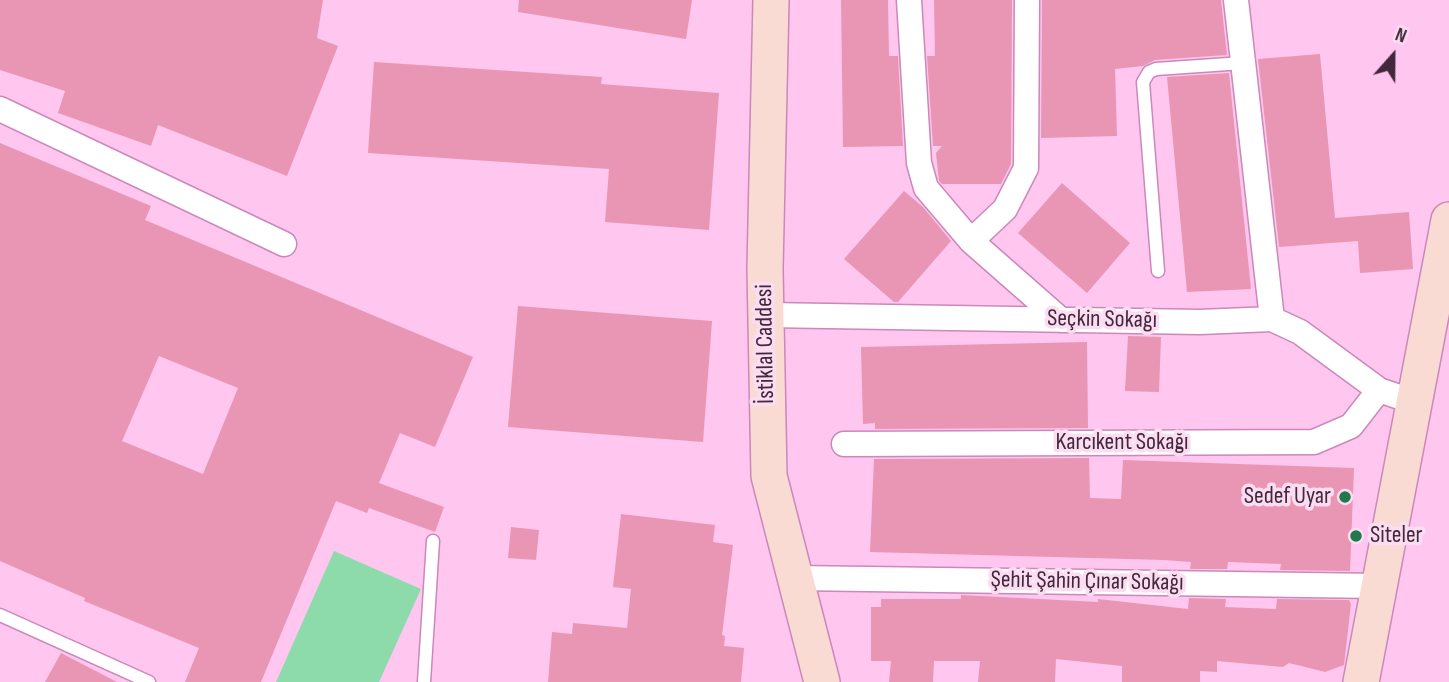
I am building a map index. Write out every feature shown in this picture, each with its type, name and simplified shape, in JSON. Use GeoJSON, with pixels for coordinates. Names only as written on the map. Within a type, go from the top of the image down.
{"type":"FeatureCollection","features":[{"type":"Feature","properties":{"kind":"street","name":"İstiklal Caddesi"},"geometry":{"type":"LineString","coordinates":[[771,0],[766,315],[769,476],[793,578],[822,682]]}},
{"type":"Feature","properties":{"kind":"street"},"geometry":{"type":"LineString","coordinates":[[909,0],[919,163],[926,188],[971,240],[1061,320]]}},
{"type":"Feature","properties":{"kind":"street"},"geometry":{"type":"LineString","coordinates":[[971,240],[1006,209],[1027,168],[1027,0]]}},
{"type":"Feature","properties":{"kind":"street"},"geometry":{"type":"LineString","coordinates":[[1236,0],[1272,319]]}},
{"type":"Feature","properties":{"kind":"street"},"geometry":{"type":"LineString","coordinates":[[0,109],[284,244]]}},
{"type":"Feature","properties":{"kind":"street"},"geometry":{"type":"LineString","coordinates":[[1361,682],[1413,402],[1439,324],[1449,220]]}},
{"type":"Feature","properties":{"kind":"street","name":"Seçkin Sokağı"},"geometry":{"type":"LineString","coordinates":[[766,315],[1200,322],[1272,319],[1300,332],[1379,390],[1413,402]]}},
{"type":"Feature","properties":{"kind":"street","name":"Karcıkent Sokağı"},"geometry":{"type":"LineString","coordinates":[[844,444],[1314,442],[1351,426],[1379,390]]}},
{"type":"Feature","properties":{"kind":"street","name":"Şehit Şahin Çınar Sokağı"},"geometry":{"type":"LineString","coordinates":[[793,578],[1380,586]]}},
{"type":"Feature","properties":{"kind":"lane"},"geometry":{"type":"LineString","coordinates":[[1158,271],[1143,82],[1149,72],[1156,69],[1243,64]]}},
{"type":"Feature","properties":{"kind":"lane"},"geometry":{"type":"LineString","coordinates":[[424,682],[433,541]]}},
{"type":"Feature","properties":{"kind":"lane"},"geometry":{"type":"LineString","coordinates":[[0,615],[149,682]]}},
{"type":"Feature","properties":{"kind":"green space"},"geometry":{"type":"Polygon","coordinates":[[[334,551],[421,589],[379,682],[276,682],[334,551]]]}},
{"type":"Feature","properties":{"kind":"building"},"geometry":{"type":"Polygon","coordinates":[[[0,0],[323,0],[317,38],[338,46],[287,176],[158,125],[151,146],[58,113],[65,91],[0,70],[0,0]]]}},
{"type":"Feature","properties":{"kind":"building"},"geometry":{"type":"Polygon","coordinates":[[[519,0],[692,0],[686,39],[518,12],[519,0]]]}},
{"type":"Feature","properties":{"kind":"building"},"geometry":{"type":"Polygon","coordinates":[[[841,0],[888,0],[889,56],[898,56],[903,146],[843,147],[841,0]]]}},
{"type":"Feature","properties":{"kind":"building"},"geometry":{"type":"Polygon","coordinates":[[[934,0],[1012,0],[1011,164],[1001,184],[942,184],[939,181],[936,153],[942,146],[933,146],[927,56],[935,56],[934,0]]]}},
{"type":"Feature","properties":{"kind":"building"},"geometry":{"type":"Polygon","coordinates":[[[1042,0],[1221,0],[1227,55],[1155,60],[1143,66],[1115,69],[1117,136],[1041,138],[1042,0]]]}},
{"type":"Feature","properties":{"kind":"building"},"geometry":{"type":"Polygon","coordinates":[[[1320,54],[1335,218],[1409,212],[1413,269],[1360,273],[1358,241],[1279,247],[1258,59],[1320,54]]]}},
{"type":"Feature","properties":{"kind":"building"},"geometry":{"type":"Polygon","coordinates":[[[374,62],[602,77],[601,84],[719,93],[709,230],[605,222],[609,169],[368,153],[374,62]]]}},
{"type":"Feature","properties":{"kind":"building"},"geometry":{"type":"Polygon","coordinates":[[[1229,73],[1251,289],[1187,292],[1167,77],[1229,73]]]}},
{"type":"Feature","properties":{"kind":"building"},"geometry":{"type":"Polygon","coordinates":[[[0,143],[151,206],[145,220],[473,357],[435,447],[400,433],[379,483],[444,507],[435,532],[369,508],[367,513],[336,501],[261,682],[185,682],[199,648],[84,601],[85,598],[0,561],[0,143]],[[159,356],[122,441],[203,474],[238,388],[159,356]]]}},
{"type":"Feature","properties":{"kind":"building"},"geometry":{"type":"Polygon","coordinates":[[[1062,183],[1130,243],[1087,293],[1018,233],[1062,183]]]}},
{"type":"Feature","properties":{"kind":"building"},"geometry":{"type":"Polygon","coordinates":[[[904,191],[923,207],[951,241],[898,302],[894,302],[844,259],[904,191]]]}},
{"type":"Feature","properties":{"kind":"building"},"geometry":{"type":"Polygon","coordinates":[[[518,306],[712,321],[703,442],[508,427],[518,306]]]}},
{"type":"Feature","properties":{"kind":"building"},"geometry":{"type":"Polygon","coordinates":[[[1128,336],[1161,337],[1159,392],[1125,391],[1128,336]]]}},
{"type":"Feature","properties":{"kind":"building"},"geometry":{"type":"Polygon","coordinates":[[[1087,342],[1088,428],[875,429],[875,423],[863,424],[861,347],[1087,342]]]}},
{"type":"Feature","properties":{"kind":"building"},"geometry":{"type":"Polygon","coordinates":[[[1089,458],[1090,498],[1121,499],[1123,460],[1354,468],[1350,571],[1280,570],[1281,564],[1228,562],[1227,569],[1190,569],[1191,562],[1164,560],[870,552],[874,459],[1089,458]]]}},
{"type":"Feature","properties":{"kind":"building"},"geometry":{"type":"Polygon","coordinates":[[[621,514],[715,525],[713,542],[733,545],[722,635],[725,636],[724,646],[744,648],[741,682],[548,682],[552,632],[572,634],[573,623],[627,628],[631,589],[613,587],[621,514]]]}},
{"type":"Feature","properties":{"kind":"building"},"geometry":{"type":"Polygon","coordinates":[[[511,527],[539,530],[536,560],[508,558],[511,527]]]}},
{"type":"Feature","properties":{"kind":"building"},"geometry":{"type":"Polygon","coordinates":[[[961,595],[1098,602],[1098,599],[1188,609],[1189,598],[1226,599],[1225,607],[1276,609],[1277,599],[1349,600],[1351,604],[1344,665],[1325,672],[1289,663],[1283,667],[1217,661],[1217,672],[1200,671],[1200,682],[1122,682],[1122,666],[1056,659],[1055,682],[978,682],[980,661],[934,661],[933,682],[889,682],[891,661],[871,661],[871,607],[881,607],[881,599],[961,599],[961,595]]]}},
{"type":"Feature","properties":{"kind":"building"},"geometry":{"type":"Polygon","coordinates":[[[61,653],[117,682],[45,682],[61,653]]]}},
{"type":"Feature","properties":{"kind":"place","name":"Sedef Uyar"},"geometry":{"type":"Point","coordinates":[1345,497]}},
{"type":"Feature","properties":{"kind":"place","name":"Siteler"},"geometry":{"type":"Point","coordinates":[1356,536]}}]}
